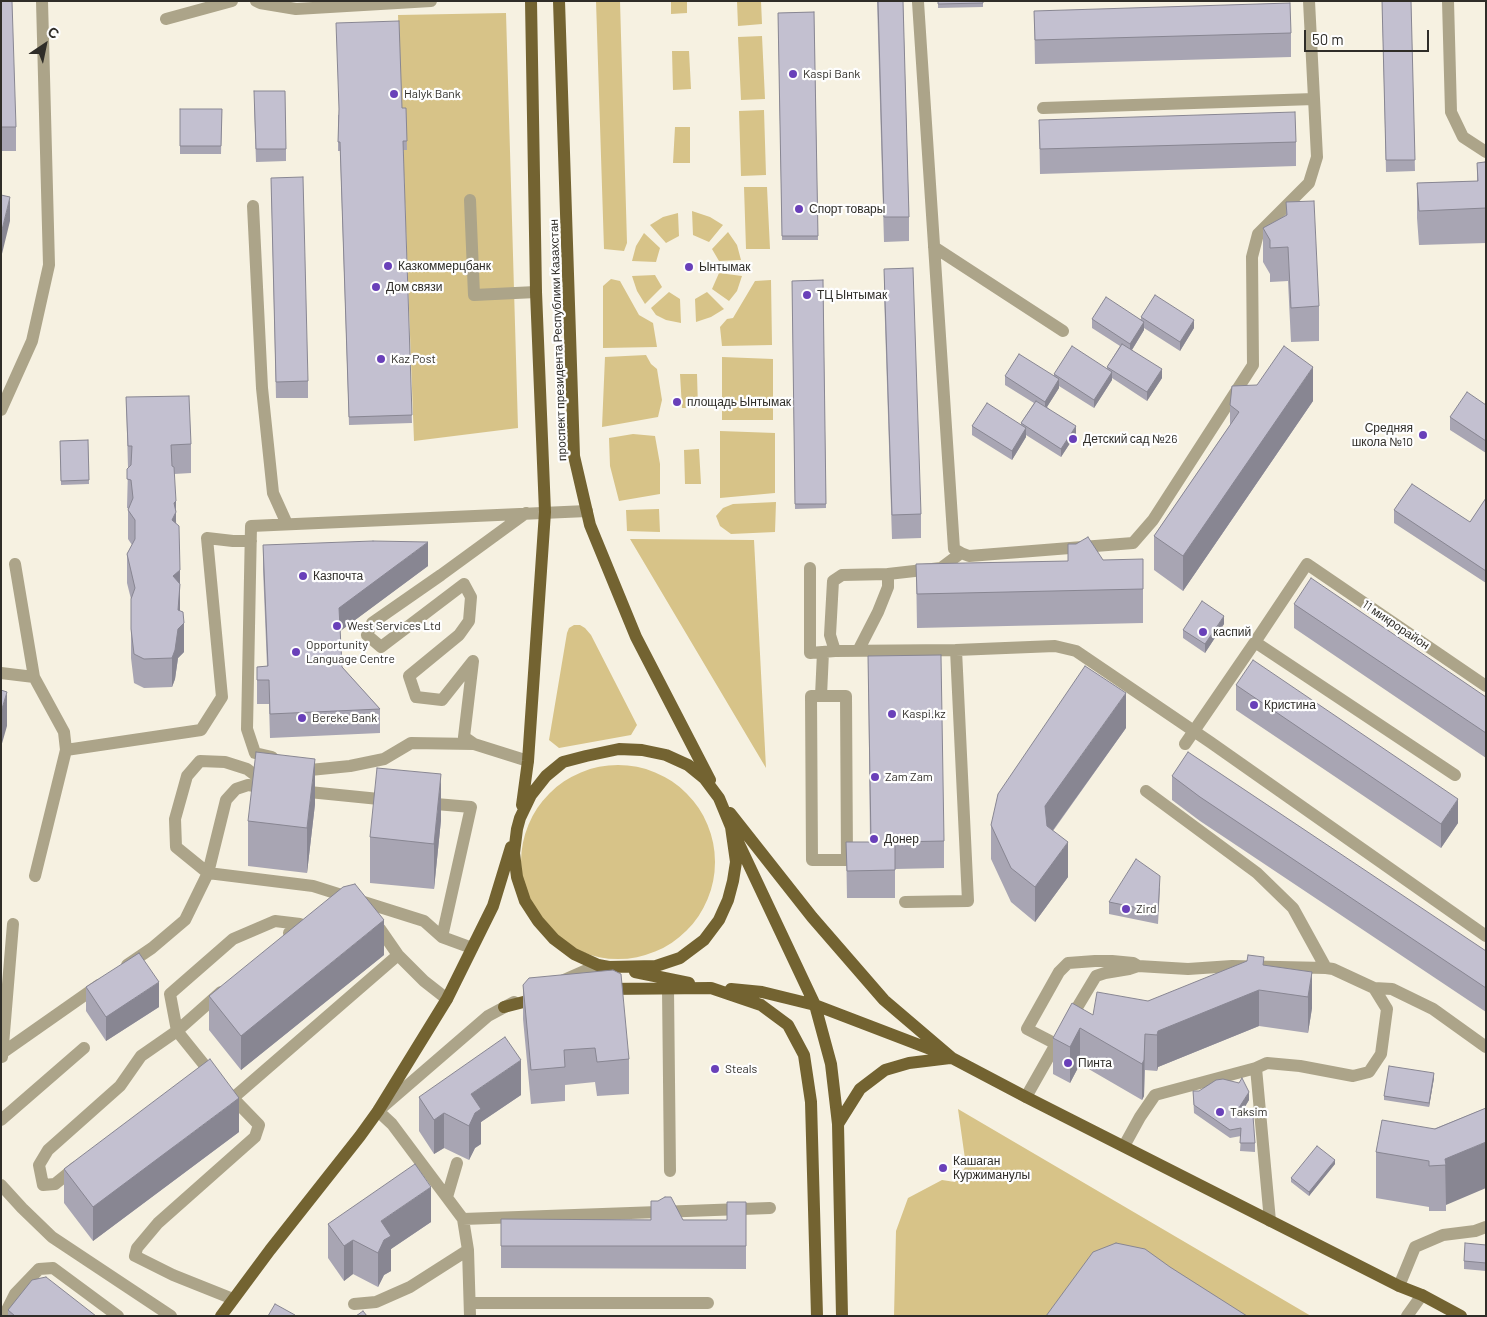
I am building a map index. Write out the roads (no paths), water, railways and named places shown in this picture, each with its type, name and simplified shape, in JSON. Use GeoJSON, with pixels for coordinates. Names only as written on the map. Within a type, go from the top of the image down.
{"type":"FeatureCollection","features":[{"type":"Feature","properties":{"kind":"main road"},"geometry":{"type":"LineString","coordinates":[[530,1],[536,292],[545,512],[528,761],[514,853],[517,877],[525,900],[538,921],[554,939],[574,954],[603,966],[711,988],[761,1005],[788,1025],[804,1055],[811,1102],[817,1316]]}},
{"type":"Feature","properties":{"kind":"main road","name":"проспект президента Республики Казахстан"},"geometry":{"type":"LineString","coordinates":[[559,1],[574,456],[590,525],[636,637],[720,801]]}},
{"type":"Feature","properties":{"kind":"main road"},"geometry":{"type":"LineString","coordinates":[[221,1316],[378,1111],[447,999],[493,906],[519,823],[531,795],[546,776],[564,762],[619,749],[642,750],[666,755],[688,765],[704,778],[812,917],[884,1000],[952,1058]]}},
{"type":"Feature","properties":{"kind":"main road"},"geometry":{"type":"LineString","coordinates":[[720,801],[815,1005],[832,1064],[838,1124],[842,1316]]}},
{"type":"Feature","properties":{"kind":"main road"},"geometry":{"type":"LineString","coordinates":[[603,966],[656,966],[680,958],[704,940],[719,920],[734,882],[736,862],[731,828]]}},
{"type":"Feature","properties":{"kind":"main road"},"geometry":{"type":"LineString","coordinates":[[594,990],[711,988],[762,992],[815,1005],[952,1058],[1270,1221],[1461,1316]]}},
{"type":"Feature","properties":{"kind":"main road"},"geometry":{"type":"LineString","coordinates":[[504,1007],[552,989],[576,990]]}},
{"type":"Feature","properties":{"kind":"main road"},"geometry":{"type":"LineString","coordinates":[[838,1124],[860,1089],[885,1070],[909,1063],[952,1058]]}},
{"type":"Feature","properties":{"kind":"street"},"geometry":{"type":"LineString","coordinates":[[1,410],[32,341],[49,264],[42,1]]}},
{"type":"Feature","properties":{"kind":"street"},"geometry":{"type":"LineString","coordinates":[[166,18],[232,1]]}},
{"type":"Feature","properties":{"kind":"street"},"geometry":{"type":"LineString","coordinates":[[256,1],[296,9],[363,3],[431,1]]}},
{"type":"Feature","properties":{"kind":"street"},"geometry":{"type":"LineString","coordinates":[[918,2],[954,548],[969,556],[1134,543],[1153,520],[1253,365],[1252,257],[1258,234],[1309,183],[1317,157],[1308,1]]}},
{"type":"Feature","properties":{"kind":"street"},"geometry":{"type":"LineString","coordinates":[[1448,1],[1452,112],[1463,136],[1486,152]]}},
{"type":"Feature","properties":{"kind":"street"},"geometry":{"type":"LineString","coordinates":[[1043,108],[1314,100]]}},
{"type":"Feature","properties":{"kind":"street"},"geometry":{"type":"LineString","coordinates":[[470,200],[474,295],[536,292]]}},
{"type":"Feature","properties":{"kind":"street"},"geometry":{"type":"LineString","coordinates":[[253,206],[262,388],[273,493],[287,524]]}},
{"type":"Feature","properties":{"kind":"street"},"geometry":{"type":"LineString","coordinates":[[934,247],[1063,331]]}},
{"type":"Feature","properties":{"kind":"street"},"geometry":{"type":"LineString","coordinates":[[528,761],[474,744],[411,742],[384,759],[350,766],[310,770],[277,758],[255,753],[248,729],[251,526],[587,511]]}},
{"type":"Feature","properties":{"kind":"street"},"geometry":{"type":"LineString","coordinates":[[474,744],[464,736],[474,661],[442,700],[416,697],[409,676],[459,635],[469,621],[471,597],[464,584],[381,647],[367,634],[372,623],[526,513]]}},
{"type":"Feature","properties":{"kind":"street"},"geometry":{"type":"LineString","coordinates":[[66,750],[201,730],[222,697],[207,538],[233,542],[251,541]]}},
{"type":"Feature","properties":{"kind":"street"},"geometry":{"type":"LineString","coordinates":[[821,696],[829,652],[832,581],[842,575],[888,574],[941,568],[961,553]]}},
{"type":"Feature","properties":{"kind":"street"},"geometry":{"type":"LineString","coordinates":[[15,564],[34,677],[64,732],[66,750],[35,876]]}},
{"type":"Feature","properties":{"kind":"street","name":"11 микрорайон"},"geometry":{"type":"LineString","coordinates":[[1256,642],[1307,564],[1486,686]]}},
{"type":"Feature","properties":{"kind":"street"},"geometry":{"type":"LineString","coordinates":[[810,568],[810,653],[1055,646],[1076,651],[1486,936]]}},
{"type":"Feature","properties":{"kind":"street"},"geometry":{"type":"LineString","coordinates":[[858,651],[878,612],[888,587],[888,574]]}},
{"type":"Feature","properties":{"kind":"street"},"geometry":{"type":"LineString","coordinates":[[1185,744],[1256,642],[1455,775]]}},
{"type":"Feature","properties":{"kind":"street"},"geometry":{"type":"LineString","coordinates":[[905,902],[968,901],[956,650]]}},
{"type":"Feature","properties":{"kind":"street"},"geometry":{"type":"LineString","coordinates":[[1,674],[34,677]]}},
{"type":"Feature","properties":{"kind":"street"},"geometry":{"type":"LineString","coordinates":[[811,696],[821,696],[846,696],[847,860],[812,860],[811,696]]}},
{"type":"Feature","properties":{"kind":"street"},"geometry":{"type":"LineString","coordinates":[[2,1056],[152,948],[185,920],[208,873],[226,800],[236,789],[248,785],[274,789],[247,769],[225,762],[200,761],[187,776],[175,819],[176,847],[208,873],[313,886],[424,921],[442,937],[472,948]]}},
{"type":"Feature","properties":{"kind":"street"},"geometry":{"type":"LineString","coordinates":[[284,790],[470,807],[442,937]]}},
{"type":"Feature","properties":{"kind":"street"},"geometry":{"type":"LineString","coordinates":[[1146,790],[1257,873],[1279,894],[1293,908],[1326,968]]}},
{"type":"Feature","properties":{"kind":"street"},"geometry":{"type":"LineString","coordinates":[[350,912],[358,910],[380,929],[398,954],[424,981],[447,999]]}},
{"type":"Feature","properties":{"kind":"street"},"geometry":{"type":"LineString","coordinates":[[205,1071],[176,1031],[170,994],[233,939],[275,920],[304,923],[278,943]]}},
{"type":"Feature","properties":{"kind":"street"},"geometry":{"type":"LineString","coordinates":[[2,1056],[13,924]]}},
{"type":"Feature","properties":{"kind":"street"},"geometry":{"type":"LineString","coordinates":[[233,1098],[398,954]]}},
{"type":"Feature","properties":{"kind":"street"},"geometry":{"type":"LineString","coordinates":[[1060,1037],[1027,1029],[1059,972],[1068,963],[1112,961],[1134,963],[1138,966]]}},
{"type":"Feature","properties":{"kind":"street"},"geometry":{"type":"LineString","coordinates":[[552,989],[603,966]]}},
{"type":"Feature","properties":{"kind":"street"},"geometry":{"type":"LineString","coordinates":[[1026,1097],[1096,976],[1138,966],[1333,969],[1374,988],[1392,989],[1433,1009],[1486,1047]]}},
{"type":"Feature","properties":{"kind":"street"},"geometry":{"type":"LineString","coordinates":[[85,1160],[55,1184],[42,1184],[39,1165],[48,1150],[120,1086],[141,1056],[176,1031],[227,987]]}},
{"type":"Feature","properties":{"kind":"street"},"geometry":{"type":"LineString","coordinates":[[1124,1146],[1155,1095],[1256,1068],[1268,1063],[1300,1066],[1353,1076],[1369,1072],[1381,1054],[1387,1010],[1374,988]]}},
{"type":"Feature","properties":{"kind":"street"},"geometry":{"type":"LineString","coordinates":[[668,989],[670,1170]]}},
{"type":"Feature","properties":{"kind":"street"},"geometry":{"type":"LineString","coordinates":[[504,1007],[488,1016],[378,1111],[392,1124],[464,1219],[468,1250],[470,1309],[708,1304]]}},
{"type":"Feature","properties":{"kind":"street"},"geometry":{"type":"LineString","coordinates":[[1,1120],[84,1048]]}},
{"type":"Feature","properties":{"kind":"street"},"geometry":{"type":"LineString","coordinates":[[1256,1068],[1270,1221]]}},
{"type":"Feature","properties":{"kind":"street"},"geometry":{"type":"LineString","coordinates":[[222,1086],[259,1125],[255,1137],[158,1223],[137,1248],[135,1256],[173,1276],[233,1299]]}},
{"type":"Feature","properties":{"kind":"street"},"geometry":{"type":"LineString","coordinates":[[447,1196],[457,1163]]}},
{"type":"Feature","properties":{"kind":"street"},"geometry":{"type":"LineString","coordinates":[[1,1185],[52,1237],[171,1316]]}},
{"type":"Feature","properties":{"kind":"street"},"geometry":{"type":"LineString","coordinates":[[464,1219],[770,1208]]}},
{"type":"Feature","properties":{"kind":"street"},"geometry":{"type":"LineString","coordinates":[[1399,1286],[1415,1247],[1443,1235],[1475,1231],[1486,1227]]}},
{"type":"Feature","properties":{"kind":"street"},"geometry":{"type":"LineString","coordinates":[[354,1304],[376,1302],[410,1287],[468,1250]]}},
{"type":"Feature","properties":{"kind":"street"},"geometry":{"type":"LineString","coordinates":[[4,1316],[15,1294],[39,1269],[53,1268],[118,1316]]}},
{"type":"Feature","properties":{"kind":"street"},"geometry":{"type":"LineString","coordinates":[[1407,1316],[1422,1295]]}},
{"type":"Feature","properties":{"kind":"place","name":"Kaspi Bank"},"geometry":{"type":"Point","coordinates":[793,74]}},
{"type":"Feature","properties":{"kind":"place","name":"Halyk Bank"},"geometry":{"type":"Point","coordinates":[394,94]}},
{"type":"Feature","properties":{"kind":"place","name":"Спорт товары"},"geometry":{"type":"Point","coordinates":[799,209]}},
{"type":"Feature","properties":{"kind":"place","name":"Казкоммерцбанк"},"geometry":{"type":"Point","coordinates":[388,266]}},
{"type":"Feature","properties":{"kind":"place","name":"Ынтымак"},"geometry":{"type":"Point","coordinates":[689,267]}},
{"type":"Feature","properties":{"kind":"place","name":"Дом связи"},"geometry":{"type":"Point","coordinates":[376,287]}},
{"type":"Feature","properties":{"kind":"place","name":"ТЦ Ынтымак"},"geometry":{"type":"Point","coordinates":[807,295]}},
{"type":"Feature","properties":{"kind":"place","name":"Kaz Post"},"geometry":{"type":"Point","coordinates":[381,359]}},
{"type":"Feature","properties":{"kind":"place","name":"площадь Ынтымак"},"geometry":{"type":"Point","coordinates":[677,402]}},
{"type":"Feature","properties":{"kind":"place","name":"Средняя школа №10"},"geometry":{"type":"Point","coordinates":[1423,435]}},
{"type":"Feature","properties":{"kind":"place","name":"Детский сад №26"},"geometry":{"type":"Point","coordinates":[1073,439]}},
{"type":"Feature","properties":{"kind":"place","name":"Казпочта"},"geometry":{"type":"Point","coordinates":[303,576]}},
{"type":"Feature","properties":{"kind":"place","name":"West Services Ltd"},"geometry":{"type":"Point","coordinates":[337,626]}},
{"type":"Feature","properties":{"kind":"place","name":"каспий"},"geometry":{"type":"Point","coordinates":[1203,632]}},
{"type":"Feature","properties":{"kind":"place","name":"Opportunity Language Centre"},"geometry":{"type":"Point","coordinates":[296,652]}},
{"type":"Feature","properties":{"kind":"place","name":"Кристина"},"geometry":{"type":"Point","coordinates":[1254,705]}},
{"type":"Feature","properties":{"kind":"place","name":"Kaspi.kz"},"geometry":{"type":"Point","coordinates":[892,714]}},
{"type":"Feature","properties":{"kind":"place","name":"Bereke Bank"},"geometry":{"type":"Point","coordinates":[302,718]}},
{"type":"Feature","properties":{"kind":"place","name":"Zam Zam"},"geometry":{"type":"Point","coordinates":[875,777]}},
{"type":"Feature","properties":{"kind":"place","name":"Донер"},"geometry":{"type":"Point","coordinates":[874,839]}},
{"type":"Feature","properties":{"kind":"place","name":"Zird"},"geometry":{"type":"Point","coordinates":[1126,909]}},
{"type":"Feature","properties":{"kind":"place","name":"Пинта"},"geometry":{"type":"Point","coordinates":[1068,1063]}},
{"type":"Feature","properties":{"kind":"place","name":"Steals"},"geometry":{"type":"Point","coordinates":[715,1069]}},
{"type":"Feature","properties":{"kind":"place","name":"Taksim"},"geometry":{"type":"Point","coordinates":[1220,1112]}},
{"type":"Feature","properties":{"kind":"place","name":"Кашаган Куржиманулы"},"geometry":{"type":"Point","coordinates":[943,1168]}}]}
